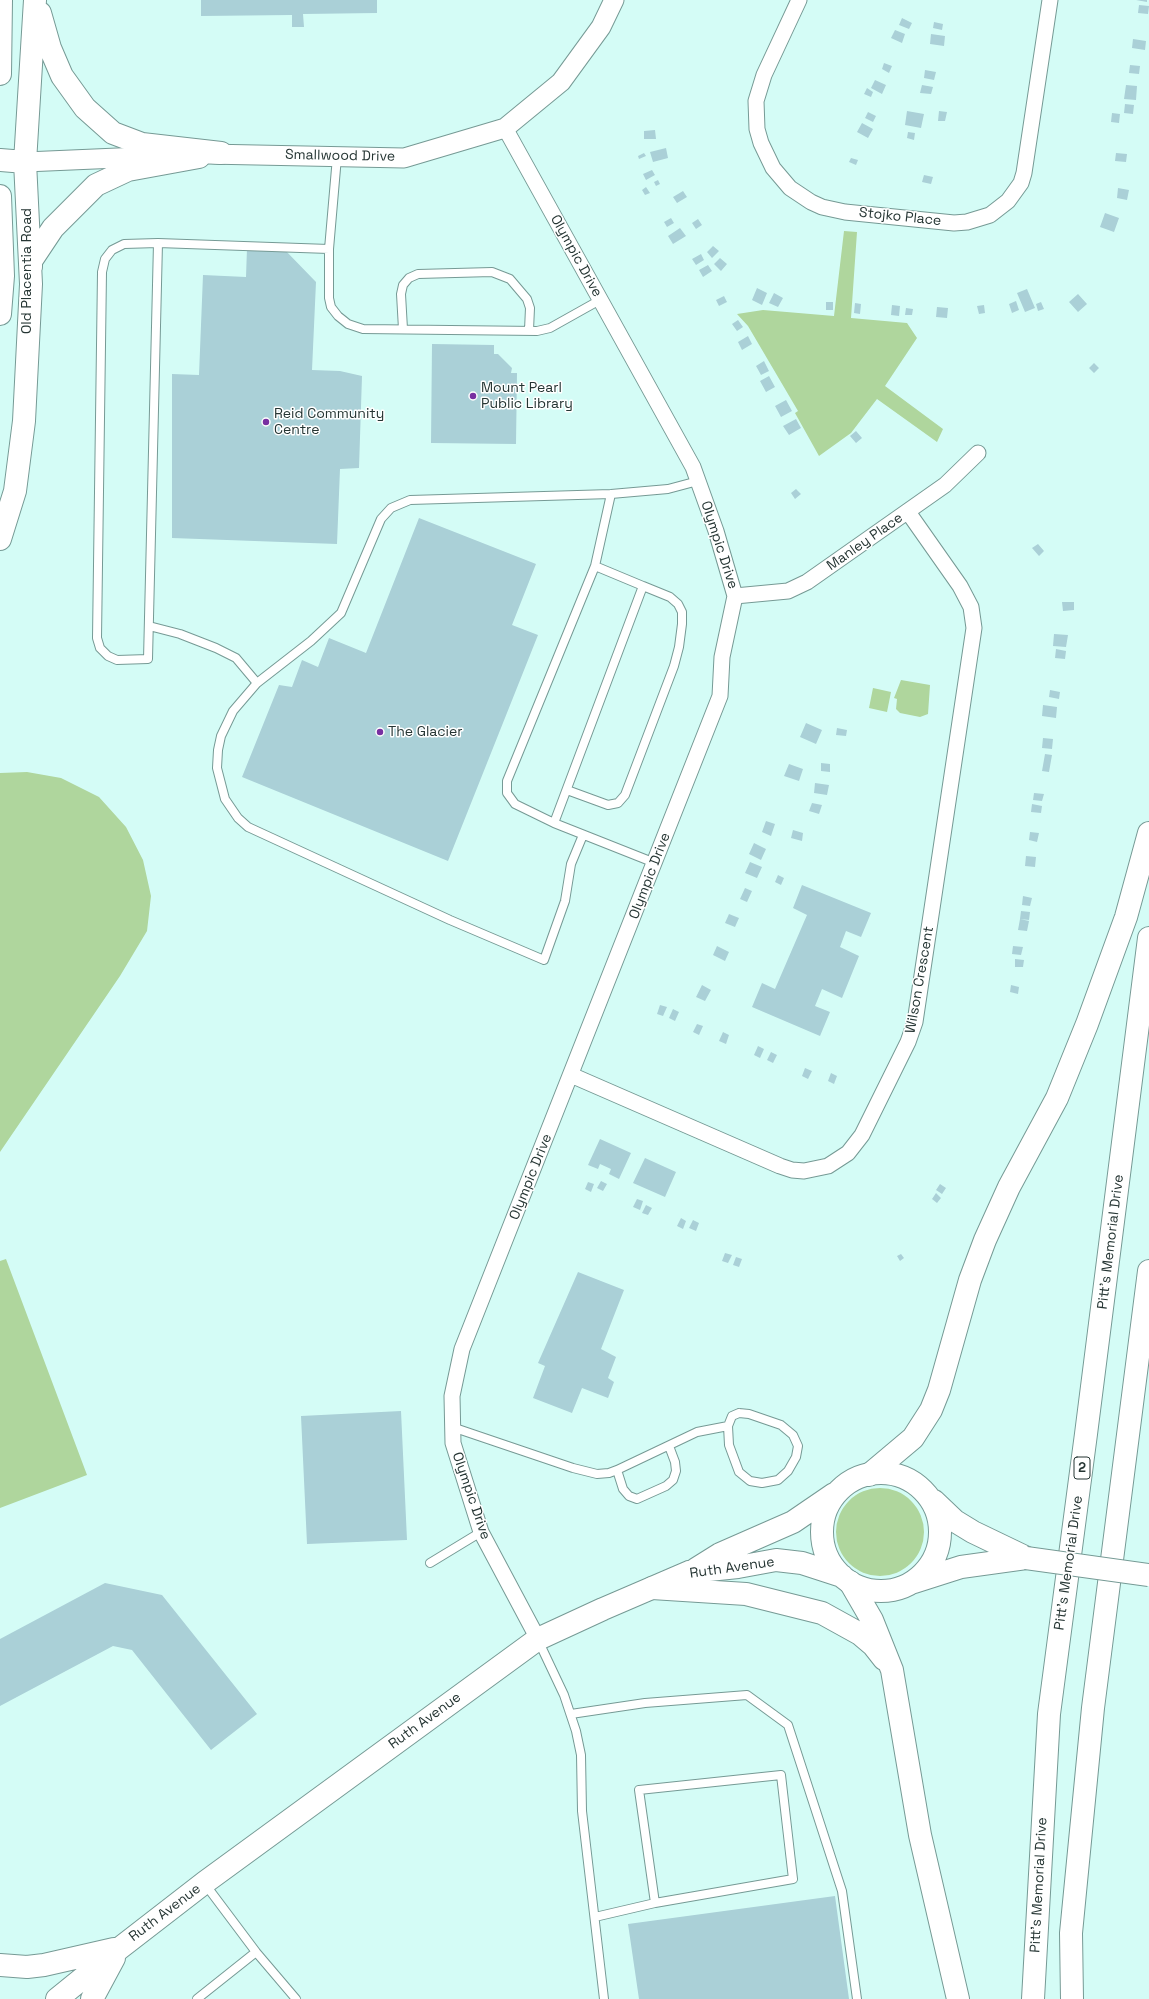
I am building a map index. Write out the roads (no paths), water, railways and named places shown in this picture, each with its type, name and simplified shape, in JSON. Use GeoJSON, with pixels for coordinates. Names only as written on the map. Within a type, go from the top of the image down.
{"type":"FeatureCollection","features":[{"type":"Feature","properties":{"kind":"main road"},"geometry":{"type":"LineString","coordinates":[[0,74],[1,0]]}},
{"type":"Feature","properties":{"kind":"main road"},"geometry":{"type":"LineString","coordinates":[[36,0],[50,48],[62,76],[85,108],[114,133],[142,144],[221,153]]}},
{"type":"Feature","properties":{"kind":"main road","name":"Old Placentia Road"},"geometry":{"type":"LineString","coordinates":[[0,539],[15,491],[24,421],[31,284],[26,162],[36,0]]}},
{"type":"Feature","properties":{"kind":"main road"},"geometry":{"type":"LineString","coordinates":[[31,284],[31,261],[53,228],[96,185],[128,170],[221,153]]}},
{"type":"Feature","properties":{"kind":"main road","name":"Smallwood Drive"},"geometry":{"type":"LineString","coordinates":[[0,160],[26,162]]}},
{"type":"Feature","properties":{"kind":"main road","name":"Old Placentia Road"},"geometry":{"type":"LineString","coordinates":[[0,196],[0,314]]}},
{"type":"Feature","properties":{"kind":"main road"},"geometry":{"type":"LineString","coordinates":[[869,1474],[913,1438],[931,1410],[939,1390],[970,1280],[985,1240],[1009,1187],[1057,1098],[1087,1024],[1126,917],[1149,833]]}},
{"type":"Feature","properties":{"kind":"main road","name":"Pitt's Memorial Drive"},"geometry":{"type":"LineString","coordinates":[[1032,1999],[1049,1714],[1149,938]]}},
{"type":"Feature","properties":{"kind":"main road"},"geometry":{"type":"LineString","coordinates":[[1072,1999],[1071,1933],[1093,1708],[1149,1271]]}},
{"type":"Feature","properties":{"kind":"main road"},"geometry":{"type":"LineString","coordinates":[[690,1572],[720,1554],[793,1522],[853,1480],[869,1474],[892,1473],[908,1478],[921,1487],[932,1500],[955,1521],[973,1532],[1026,1558]]}},
{"type":"Feature","properties":{"kind":"main road"},"geometry":{"type":"LineString","coordinates":[[840,1490],[828,1506],[822,1531],[828,1558],[832,1565],[846,1579],[872,1620],[892,1670],[920,1835],[958,1999]]}},
{"type":"Feature","properties":{"kind":"main road"},"geometry":{"type":"LineString","coordinates":[[905,1586],[923,1572],[937,1550],[940,1521],[932,1500]]}},
{"type":"Feature","properties":{"kind":"main road"},"geometry":{"type":"LineString","coordinates":[[846,1579],[873,1592],[889,1591],[961,1567],[1026,1558],[1149,1575]]}},
{"type":"Feature","properties":{"kind":"main road","name":"Ruth Avenue"},"geometry":{"type":"LineString","coordinates":[[57,1999],[204,1883],[538,1639],[690,1572],[738,1567],[776,1560],[802,1563],[846,1579]]}},
{"type":"Feature","properties":{"kind":"main road"},"geometry":{"type":"LineString","coordinates":[[652,1588],[746,1594],[822,1613],[845,1624],[873,1645],[892,1670]]}},
{"type":"Feature","properties":{"kind":"main road"},"geometry":{"type":"LineString","coordinates":[[0,1965],[27,1967],[44,1965],[120,1948]]}},
{"type":"Feature","properties":{"kind":"main road"},"geometry":{"type":"LineString","coordinates":[[92,1999],[120,1948]]}},
{"type":"Feature","properties":{"kind":"street","name":"Smallwood Drive"},"geometry":{"type":"LineString","coordinates":[[26,162],[221,153],[404,158],[505,128],[561,82],[601,27],[614,0]]}},
{"type":"Feature","properties":{"kind":"street","name":"Stojko Place"},"geometry":{"type":"LineString","coordinates":[[798,0],[764,75],[756,101],[758,129],[761,143],[773,168],[790,188],[810,202],[822,207],[845,212],[954,223],[967,222],[990,215],[1008,201],[1021,183],[1024,173],[1050,0]]}},
{"type":"Feature","properties":{"kind":"street","name":"Olympic Drive"},"geometry":{"type":"LineString","coordinates":[[505,128],[693,467],[716,531],[736,596],[722,657],[720,696],[462,1349],[452,1396],[453,1443],[481,1532],[538,1639]]}},
{"type":"Feature","properties":{"kind":"street","name":"Manley Place"},"geometry":{"type":"LineString","coordinates":[[736,596],[778,593],[797,588],[908,512],[956,475],[978,453]]}},
{"type":"Feature","properties":{"kind":"street","name":"Wilson Crescent"},"geometry":{"type":"LineString","coordinates":[[571,1075],[792,1170],[804,1171],[828,1166],[848,1153],[862,1135],[905,1049],[915,1022],[974,628],[971,607],[960,586],[908,512]]}},
{"type":"Feature","properties":{"kind":"lane"},"geometry":{"type":"LineString","coordinates":[[337,156],[330,249],[329,298],[331,307],[338,316],[348,324],[363,329],[528,330],[550,328],[600,300]]}},
{"type":"Feature","properties":{"kind":"lane"},"geometry":{"type":"LineString","coordinates":[[158,243],[148,660],[117,660],[108,656],[100,648],[97,638],[102,272],[105,259],[112,250],[124,244],[158,243],[330,249]]}},
{"type":"Feature","properties":{"kind":"lane"},"geometry":{"type":"LineString","coordinates":[[402,329],[401,294],[403,285],[409,278],[418,274],[492,272],[510,279],[527,299],[530,308],[528,330]]}},
{"type":"Feature","properties":{"kind":"lane"},"geometry":{"type":"LineString","coordinates":[[582,835],[571,864],[565,901],[544,960],[450,920],[248,827],[238,818],[225,799],[217,768],[218,750],[222,736],[233,711],[257,684],[311,641],[341,613],[381,519],[391,508],[410,500],[611,494],[668,489],[698,481]]}},
{"type":"Feature","properties":{"kind":"lane"},"geometry":{"type":"LineString","coordinates":[[611,494],[595,566],[507,781],[507,793],[515,804],[554,823],[655,863]]}},
{"type":"Feature","properties":{"kind":"lane"},"geometry":{"type":"LineString","coordinates":[[567,790],[608,805],[618,803],[624,795],[674,666],[682,624],[682,612],[678,604],[670,597],[595,566]]}},
{"type":"Feature","properties":{"kind":"lane"},"geometry":{"type":"LineString","coordinates":[[554,823],[643,586]]}},
{"type":"Feature","properties":{"kind":"lane"},"geometry":{"type":"LineString","coordinates":[[148,626],[180,634],[216,648],[236,658],[257,684]]}},
{"type":"Feature","properties":{"kind":"lane"},"geometry":{"type":"LineString","coordinates":[[739,1413],[749,1414],[781,1426],[793,1435],[798,1446],[796,1457],[788,1472],[778,1480],[762,1483],[750,1481],[739,1472],[733,1458],[729,1445],[728,1426],[732,1416],[739,1413]]}},
{"type":"Feature","properties":{"kind":"lane"},"geometry":{"type":"LineString","coordinates":[[452,1427],[597,1474],[609,1473],[617,1470],[697,1432],[728,1426]]}},
{"type":"Feature","properties":{"kind":"lane"},"geometry":{"type":"LineString","coordinates":[[617,1470],[623,1489],[629,1496],[637,1499],[666,1486],[673,1480],[676,1471],[675,1462],[668,1446]]}},
{"type":"Feature","properties":{"kind":"lane"},"geometry":{"type":"LineString","coordinates":[[430,1563],[481,1532]]}},
{"type":"Feature","properties":{"kind":"lane"},"geometry":{"type":"LineString","coordinates":[[538,1639],[564,1695],[571,1714],[582,1755],[582,1811],[604,1999]]}},
{"type":"Feature","properties":{"kind":"lane"},"geometry":{"type":"LineString","coordinates":[[571,1714],[645,1703],[746,1696],[788,1725],[842,1891],[857,1999]]}},
{"type":"Feature","properties":{"kind":"lane"},"geometry":{"type":"LineString","coordinates":[[595,1917],[655,1903],[793,1880],[781,1775],[639,1790],[655,1903]]}},
{"type":"Feature","properties":{"kind":"lane"},"geometry":{"type":"LineString","coordinates":[[204,1883],[256,1952],[296,1999]]}},
{"type":"Feature","properties":{"kind":"lane"},"geometry":{"type":"LineString","coordinates":[[196,1999],[256,1952]]}},
{"type":"Feature","properties":{"kind":"place","name":"Mount Pearl Public Library"},"geometry":{"type":"Point","coordinates":[473,396]}},
{"type":"Feature","properties":{"kind":"place","name":"Reid Community Centre"},"geometry":{"type":"Point","coordinates":[266,422]}},
{"type":"Feature","properties":{"kind":"place","name":"The Glacier"},"geometry":{"type":"Point","coordinates":[380,732]}}]}
